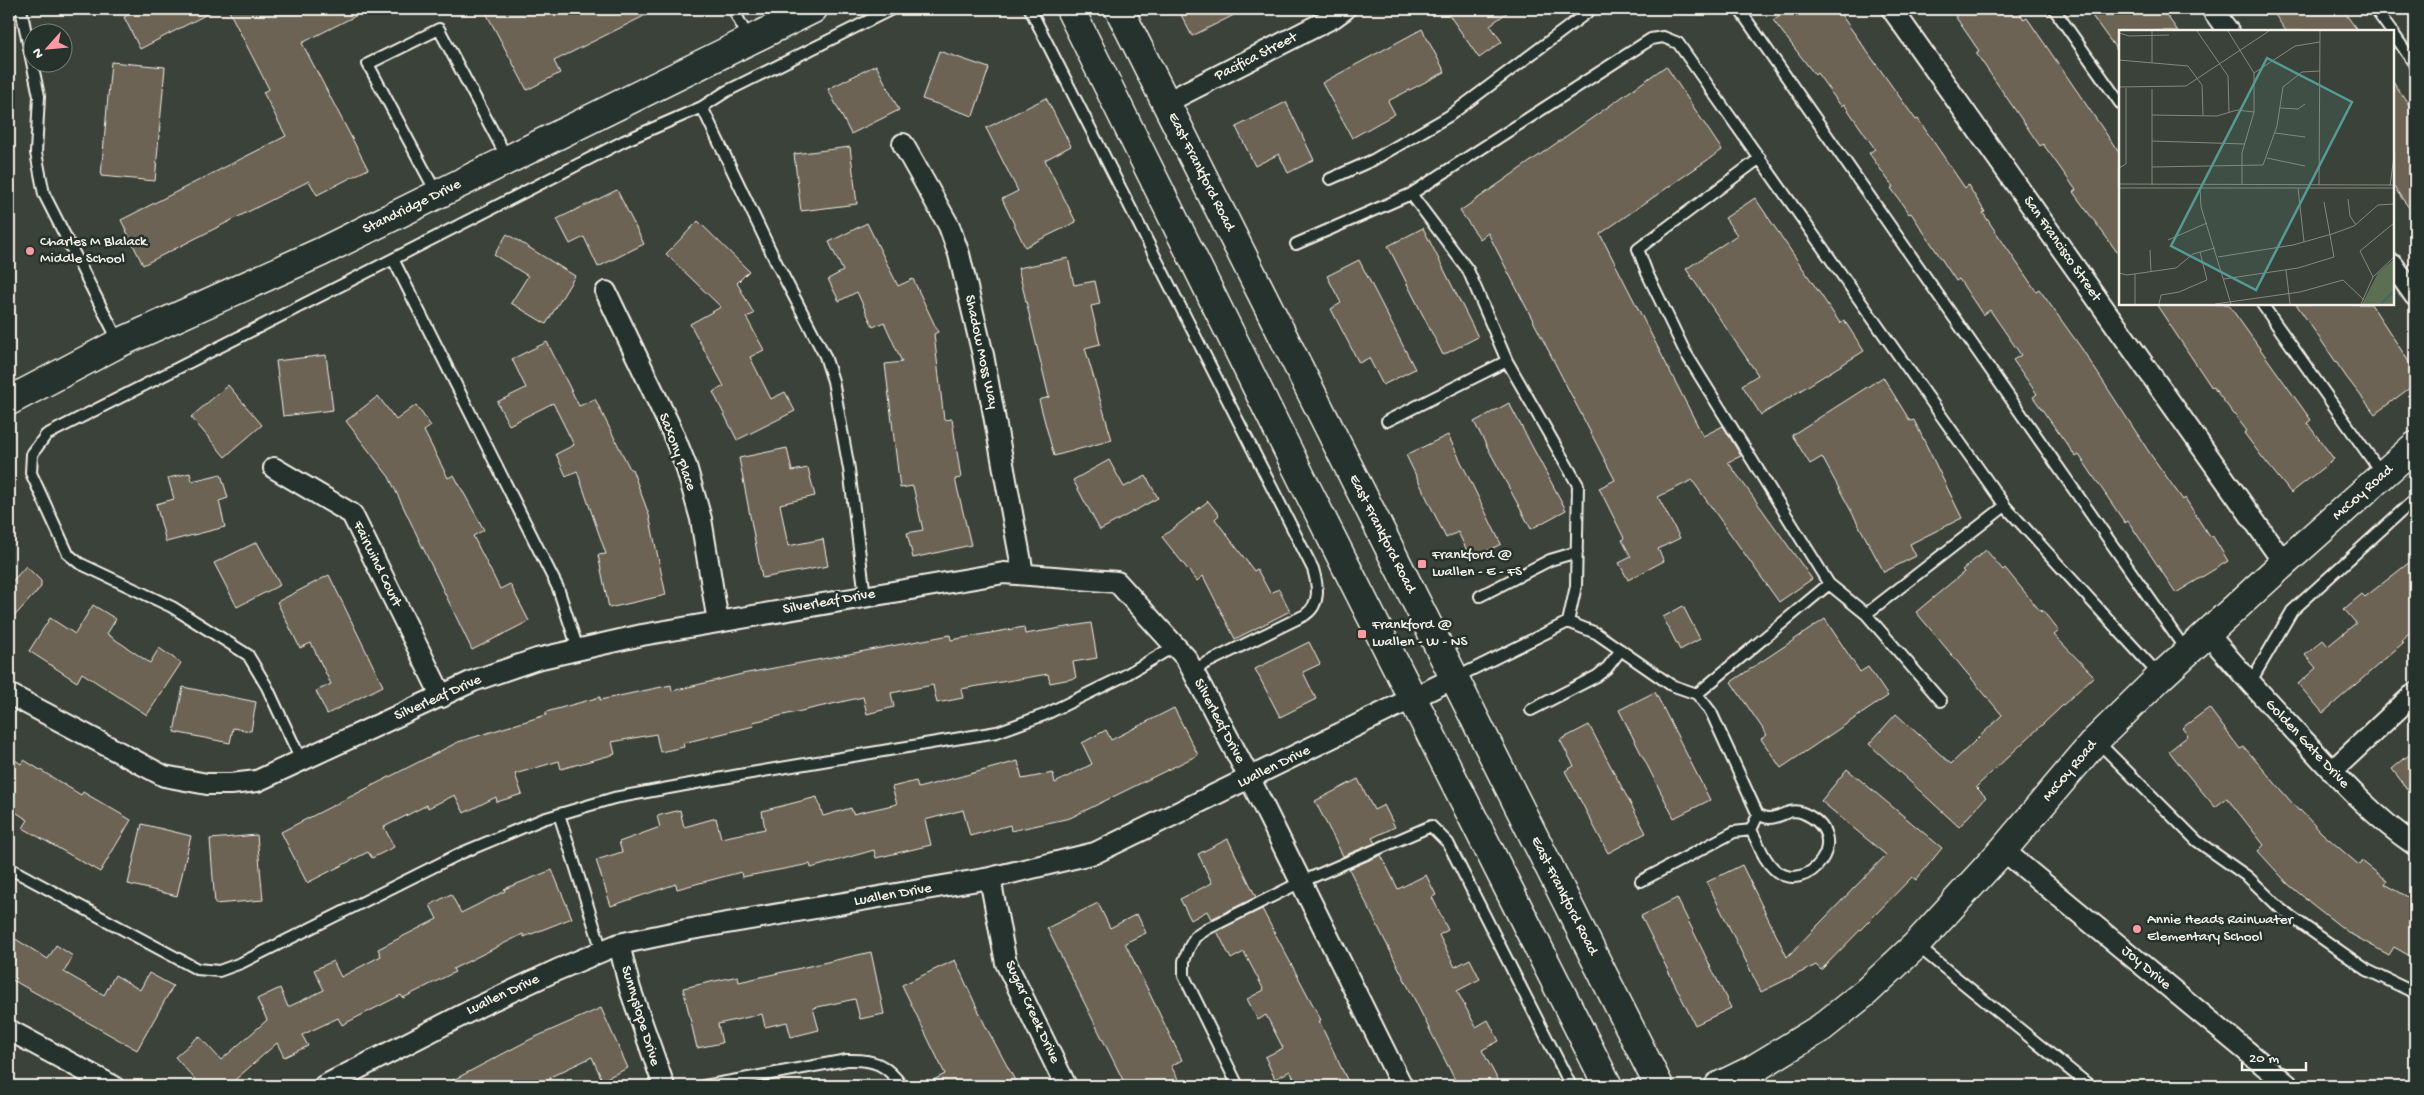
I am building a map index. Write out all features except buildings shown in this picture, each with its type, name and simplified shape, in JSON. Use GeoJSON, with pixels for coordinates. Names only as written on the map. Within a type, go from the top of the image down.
{"type":"FeatureCollection","features":[{"type":"Feature","properties":{"kind":"main road"},"geometry":{"type":"LineString","coordinates":[[1070,9],[1136,139],[1308,491],[1608,1086]]}},
{"type":"Feature","properties":{"kind":"main road","name":"East Frankford Road"},"geometry":{"type":"LineString","coordinates":[[1119,9],[1659,1086]]}},
{"type":"Feature","properties":{"kind":"main road","name":"Standridge Drive"},"geometry":{"type":"LineString","coordinates":[[9,401],[119,343],[321,252],[438,195],[749,41],[801,11]]}},
{"type":"Feature","properties":{"kind":"main road","name":"McCoy Road"},"geometry":{"type":"LineString","coordinates":[[1720,1086],[1752,1070],[1821,1028],[1866,992],[1916,945],[2003,850],[2096,740],[2160,677],[2415,446]]}},
{"type":"Feature","properties":{"kind":"street","name":"Pacifica Street"},"geometry":{"type":"LineString","coordinates":[[1165,103],[1334,17],[1345,9]]}},
{"type":"Feature","properties":{"kind":"street","name":"San Francisco Street"},"geometry":{"type":"LineString","coordinates":[[1892,9],[2284,563]]}},
{"type":"Feature","properties":{"kind":"street"},"geometry":{"type":"LineString","coordinates":[[2212,9],[2227,30]]}},
{"type":"Feature","properties":{"kind":"street","name":"Shadow Moss Way"},"geometry":{"type":"LineString","coordinates":[[903,144],[949,226],[959,254],[983,355],[1023,573]]}},
{"type":"Feature","properties":{"kind":"street"},"geometry":{"type":"LineString","coordinates":[[2394,266],[2415,296]]}},
{"type":"Feature","properties":{"kind":"street","name":"Saxony Place"},"geometry":{"type":"LineString","coordinates":[[606,292],[672,431],[686,466],[701,519],[718,622]]}},
{"type":"Feature","properties":{"kind":"street","name":"Fairwind Court"},"geometry":{"type":"LineString","coordinates":[[274,468],[352,514],[442,697]]}},
{"type":"Feature","properties":{"kind":"street","name":"Silverleaf Drive"},"geometry":{"type":"LineString","coordinates":[[9,694],[164,776],[207,784],[231,784],[257,781],[473,681],[537,659],[578,649],[642,635],[1004,573],[1023,573],[1117,582],[1186,658],[1250,779],[1402,1086]]}},
{"type":"Feature","properties":{"kind":"street","name":"Golden Gate Drive"},"geometry":{"type":"LineString","coordinates":[[2208,634],[2250,683],[2332,771],[2393,830],[2415,845]]}},
{"type":"Feature","properties":{"kind":"street","name":"Luallen Drive"},"geometry":{"type":"LineString","coordinates":[[324,1086],[478,1007],[611,948],[686,930],[990,878],[1095,853],[1454,678]]}},
{"type":"Feature","properties":{"kind":"street"},"geometry":{"type":"LineString","coordinates":[[2332,771],[2415,693]]}},
{"type":"Feature","properties":{"kind":"street","name":"Joy Drive"},"geometry":{"type":"LineString","coordinates":[[2003,850],[2289,1086]]}},
{"type":"Feature","properties":{"kind":"street","name":"Sugar Creek Drive"},"geometry":{"type":"LineString","coordinates":[[990,878],[1006,963],[1066,1086]]}},
{"type":"Feature","properties":{"kind":"street","name":"Sunnyslope Drive"},"geometry":{"type":"LineString","coordinates":[[611,948],[630,989],[664,1086]]}},
{"type":"Feature","properties":{"kind":"street"},"geometry":{"type":"LineString","coordinates":[[9,1030],[113,1086]]}},
{"type":"Feature","properties":{"kind":"lane"},"geometry":{"type":"LineString","coordinates":[[20,9],[39,96],[36,153],[44,194],[119,343]]}},
{"type":"Feature","properties":{"kind":"lane"},"geometry":{"type":"LineString","coordinates":[[733,9],[749,41]]}},
{"type":"Feature","properties":{"kind":"lane"},"geometry":{"type":"LineString","coordinates":[[301,760],[267,687],[248,655],[172,608],[79,563],[68,554],[31,473],[32,454],[46,435],[624,141],[702,107],[727,91],[892,9]]}},
{"type":"Feature","properties":{"kind":"lane"},"geometry":{"type":"LineString","coordinates":[[1030,9],[1313,569],[1318,584],[1317,598],[1312,610],[1305,615],[1192,670]]}},
{"type":"Feature","properties":{"kind":"lane"},"geometry":{"type":"LineString","coordinates":[[1330,179],[1373,160],[1449,116],[1592,9]]}},
{"type":"Feature","properties":{"kind":"lane"},"geometry":{"type":"LineString","coordinates":[[1740,9],[2187,653]]}},
{"type":"Feature","properties":{"kind":"lane"},"geometry":{"type":"LineString","coordinates":[[2054,9],[2119,102]]}},
{"type":"Feature","properties":{"kind":"lane"},"geometry":{"type":"LineString","coordinates":[[2375,9],[2391,30]]}},
{"type":"Feature","properties":{"kind":"lane"},"geometry":{"type":"LineString","coordinates":[[438,195],[368,64],[439,29],[508,160]]}},
{"type":"Feature","properties":{"kind":"lane"},"geometry":{"type":"LineString","coordinates":[[2394,35],[2415,65]]}},
{"type":"Feature","properties":{"kind":"lane"},"geometry":{"type":"LineString","coordinates":[[1296,244],[1411,194],[1651,39],[1664,37],[1678,43],[2005,506],[2160,677]]}},
{"type":"Feature","properties":{"kind":"lane"},"geometry":{"type":"LineString","coordinates":[[702,107],[775,260],[825,356],[834,381],[849,469],[865,596]]}},
{"type":"Feature","properties":{"kind":"lane"},"geometry":{"type":"LineString","coordinates":[[1760,158],[1638,249],[1685,352],[1829,584],[1866,614],[1941,702]]}},
{"type":"Feature","properties":{"kind":"lane"},"geometry":{"type":"LineString","coordinates":[[1411,194],[1468,270],[1507,360],[1578,485],[1576,586],[1568,622]]}},
{"type":"Feature","properties":{"kind":"lane"},"geometry":{"type":"LineString","coordinates":[[393,259],[558,588],[578,649]]}},
{"type":"Feature","properties":{"kind":"lane"},"geometry":{"type":"LineString","coordinates":[[2263,305],[2383,475]]}},
{"type":"Feature","properties":{"kind":"lane"},"geometry":{"type":"LineString","coordinates":[[1387,422],[1507,360]]}},
{"type":"Feature","properties":{"kind":"lane"},"geometry":{"type":"LineString","coordinates":[[2250,683],[2292,611],[2415,499]]}},
{"type":"Feature","properties":{"kind":"lane"},"geometry":{"type":"LineString","coordinates":[[1866,614],[2005,506]]}},
{"type":"Feature","properties":{"kind":"lane"},"geometry":{"type":"LineString","coordinates":[[1480,596],[1550,560],[1577,552]]}},
{"type":"Feature","properties":{"kind":"lane"},"geometry":{"type":"LineString","coordinates":[[1697,694],[1829,584]]}},
{"type":"Feature","properties":{"kind":"lane"},"geometry":{"type":"LineString","coordinates":[[1454,678],[1568,622],[1596,633],[1671,686],[1697,694],[1711,712],[1758,815],[1751,830]]}},
{"type":"Feature","properties":{"kind":"lane"},"geometry":{"type":"LineString","coordinates":[[9,868],[197,968],[219,971],[241,963],[459,854],[559,814],[614,798],[736,775],[997,732],[1044,715],[1122,677],[1175,646]]}},
{"type":"Feature","properties":{"kind":"lane"},"geometry":{"type":"LineString","coordinates":[[1531,710],[1597,676],[1607,668],[1620,650]]}},
{"type":"Feature","properties":{"kind":"lane"},"geometry":{"type":"LineString","coordinates":[[2096,740],[2197,841],[2248,877],[2283,911],[2367,970],[2415,993]]}},
{"type":"Feature","properties":{"kind":"lane"},"geometry":{"type":"LineString","coordinates":[[1751,830],[1760,844],[1764,859],[1776,872],[1790,877],[1809,873],[1820,865],[1827,850],[1825,832],[1816,820],[1800,812],[1788,811],[1770,818],[1758,815]]}},
{"type":"Feature","properties":{"kind":"lane"},"geometry":{"type":"LineString","coordinates":[[559,814],[611,948]]}},
{"type":"Feature","properties":{"kind":"lane"},"geometry":{"type":"LineString","coordinates":[[1238,1086],[1184,976],[1184,961],[1195,937],[1206,928],[1301,882],[1431,826],[1448,843],[1571,1086]]}},
{"type":"Feature","properties":{"kind":"lane"},"geometry":{"type":"LineString","coordinates":[[1641,881],[1734,832],[1751,830]]}},
{"type":"Feature","properties":{"kind":"lane"},"geometry":{"type":"LineString","coordinates":[[1916,945],[2090,1086]]}},
{"type":"Feature","properties":{"kind":"lane"},"geometry":{"type":"LineString","coordinates":[[704,1086],[847,1060],[865,1059],[881,1065],[892,1073],[902,1086]]}},
{"type":"Feature","properties":{"kind":"place","name":"Charles M Blalack Middle School"},"geometry":{"type":"Point","coordinates":[30,251]}},
{"type":"Feature","properties":{"kind":"place","name":"Frankford @ Luallen - E - FS"},"geometry":{"type":"Point","coordinates":[1422,564]}},
{"type":"Feature","properties":{"kind":"place","name":"Frankford @ Luallen - W - NS"},"geometry":{"type":"Point","coordinates":[1362,634]}},
{"type":"Feature","properties":{"kind":"place","name":"Annie Heads Rainwater Elementary School"},"geometry":{"type":"Point","coordinates":[2137,929]}}]}
